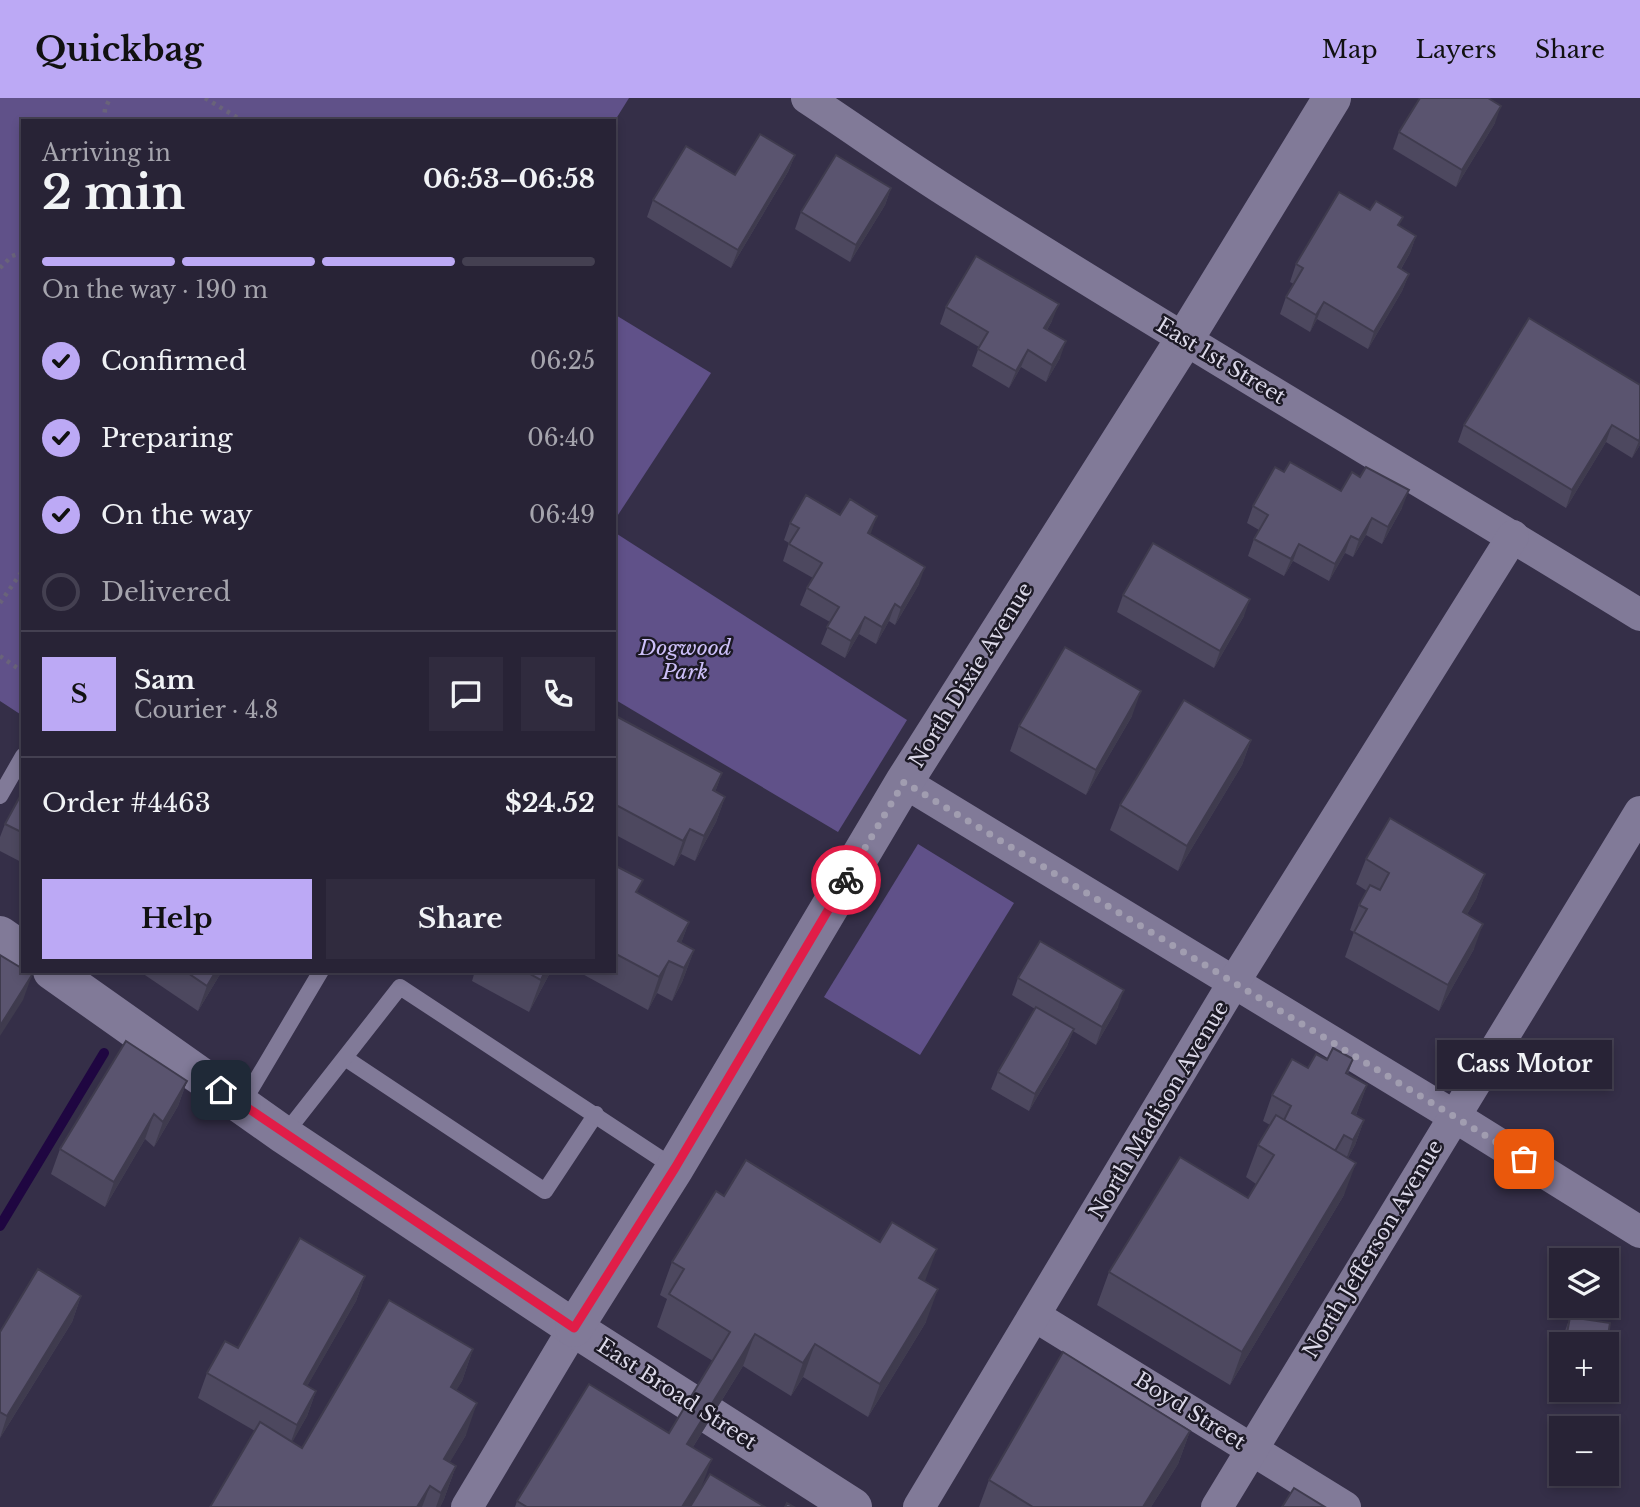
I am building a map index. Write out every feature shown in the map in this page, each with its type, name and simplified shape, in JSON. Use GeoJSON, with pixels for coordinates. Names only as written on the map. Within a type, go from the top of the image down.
{"type":"FeatureCollection","features":[{"type":"Feature","properties":{"kind":"street","name":"East 1st Street"},"geometry":{"type":"LineString","coordinates":[[807,98],[955,197],[1184,340],[1640,615]]}},
{"type":"Feature","properties":{"kind":"street","name":"North Dixie Avenue"},"geometry":{"type":"LineString","coordinates":[[574,1328],[675,1168],[904,782],[1184,340],[1332,98]]}},
{"type":"Feature","properties":{"kind":"street","name":"North Madison Avenue"},"geometry":{"type":"LineString","coordinates":[[919,1507],[1234,982],[1513,536]]}},
{"type":"Feature","properties":{"kind":"street"},"geometry":{"type":"LineString","coordinates":[[904,782],[1454,1116],[1640,1233]]}},
{"type":"Feature","properties":{"kind":"street","name":"North Jefferson Avenue"},"geometry":{"type":"LineString","coordinates":[[1217,1507],[1640,812]]}},
{"type":"Feature","properties":{"kind":"street"},"geometry":{"type":"LineString","coordinates":[[0,935],[21,950]]}},
{"type":"Feature","properties":{"kind":"street","name":"East Broad Street"},"geometry":{"type":"LineString","coordinates":[[57,973],[284,1135],[574,1328],[853,1507]]}},
{"type":"Feature","properties":{"kind":"street","name":"Boyd Street"},"geometry":{"type":"LineString","coordinates":[[1035,1316],[1345,1507]]}},
{"type":"Feature","properties":{"kind":"street"},"geometry":{"type":"LineString","coordinates":[[467,1507],[574,1328]]}},
{"type":"Feature","properties":{"kind":"lane"},"geometry":{"type":"LineString","coordinates":[[0,796],[21,759]]}},
{"type":"Feature","properties":{"kind":"lane"},"geometry":{"type":"LineString","coordinates":[[242,1105],[320,973]]}},
{"type":"Feature","properties":{"kind":"lane"},"geometry":{"type":"LineString","coordinates":[[284,1135],[400,986],[675,1168]]}},
{"type":"Feature","properties":{"kind":"lane"},"geometry":{"type":"LineString","coordinates":[[345,1058],[545,1191],[596,1114]]}},
{"type":"Feature","properties":{"kind":"path"},"geometry":{"type":"LineString","coordinates":[[104,119],[110,98]]}},
{"type":"Feature","properties":{"kind":"path"},"geometry":{"type":"LineString","coordinates":[[205,98],[240,119]]}},
{"type":"Feature","properties":{"kind":"path"},"geometry":{"type":"LineString","coordinates":[[0,268],[12,256],[21,253]]}},
{"type":"Feature","properties":{"kind":"path"},"geometry":{"type":"LineString","coordinates":[[0,603],[21,573]]}},
{"type":"Feature","properties":{"kind":"path"},"geometry":{"type":"LineString","coordinates":[[0,656],[21,671]]}},
{"type":"Feature","properties":{"kind":"green space"},"geometry":{"type":"Polygon","coordinates":[[[0,98],[629,98],[616,119],[21,119],[21,715],[0,701],[0,98]]]}},
{"type":"Feature","properties":{"kind":"green space"},"geometry":{"type":"Polygon","coordinates":[[[616,315],[711,373],[616,518],[616,315]]]}},
{"type":"Feature","properties":{"kind":"green space","name":"Dogwood Park"},"geometry":{"type":"Polygon","coordinates":[[[616,533],[907,720],[838,832],[616,700],[616,533]]]}},
{"type":"Feature","properties":{"kind":"green space"},"geometry":{"type":"Polygon","coordinates":[[[918,844],[1014,903],[920,1055],[824,997],[918,844]]]}},
{"type":"Feature","properties":{"kind":"building"},"geometry":{"type":"Polygon","coordinates":[[[1420,98],[1488,98],[1501,106],[1462,170],[1399,132],[1420,98]]]}},
{"type":"Feature","properties":{"kind":"building"},"geometry":{"type":"Polygon","coordinates":[[[760,134],[795,155],[738,250],[653,200],[686,146],[735,175],[760,134]]]}},
{"type":"Feature","properties":{"kind":"building"},"geometry":{"type":"Polygon","coordinates":[[[836,155],[891,188],[856,245],[801,212],[836,155]]]}},
{"type":"Feature","properties":{"kind":"building"},"geometry":{"type":"Polygon","coordinates":[[[1339,192],[1370,210],[1376,201],[1403,217],[1398,225],[1416,236],[1398,267],[1409,274],[1374,332],[1324,302],[1316,315],[1286,297],[1303,268],[1296,264],[1339,192]]]}},
{"type":"Feature","properties":{"kind":"building"},"geometry":{"type":"Polygon","coordinates":[[[976,256],[1059,304],[1044,328],[1066,341],[1052,365],[1028,350],[1016,371],[978,349],[988,332],[946,307],[976,256]]]}},
{"type":"Feature","properties":{"kind":"building"},"geometry":{"type":"Polygon","coordinates":[[[1529,318],[1640,385],[1639,441],[1612,425],[1572,490],[1464,425],[1529,318]]]}},
{"type":"Feature","properties":{"kind":"building"},"geometry":{"type":"Polygon","coordinates":[[[1290,462],[1341,491],[1352,472],[1360,477],[1366,467],[1409,490],[1388,527],[1372,518],[1359,540],[1351,536],[1335,564],[1299,544],[1291,559],[1254,539],[1268,515],[1253,506],[1275,467],[1284,472],[1290,462]]]}},
{"type":"Feature","properties":{"kind":"building"},"geometry":{"type":"Polygon","coordinates":[[[806,495],[840,515],[850,499],[877,516],[868,533],[925,567],[901,608],[895,604],[882,627],[865,617],[851,641],[827,627],[839,607],[807,588],[822,563],[789,544],[799,528],[790,523],[806,495]]]}},
{"type":"Feature","properties":{"kind":"building"},"geometry":{"type":"Polygon","coordinates":[[[1153,543],[1250,599],[1220,651],[1123,595],[1153,543]]]}},
{"type":"Feature","properties":{"kind":"building"},"geometry":{"type":"Polygon","coordinates":[[[1065,647],[1141,691],[1096,770],[1019,726],[1065,647]]]}},
{"type":"Feature","properties":{"kind":"building"},"geometry":{"type":"Polygon","coordinates":[[[1184,700],[1251,740],[1187,846],[1120,805],[1184,700]]]}},
{"type":"Feature","properties":{"kind":"building"},"geometry":{"type":"Polygon","coordinates":[[[616,716],[722,773],[713,790],[725,797],[704,836],[690,829],[683,841],[616,805],[616,716]]]}},
{"type":"Feature","properties":{"kind":"building"},"geometry":{"type":"Polygon","coordinates":[[[21,795],[21,832],[5,824],[21,795]]]}},
{"type":"Feature","properties":{"kind":"building"},"geometry":{"type":"Polygon","coordinates":[[[1390,818],[1485,874],[1463,912],[1483,924],[1448,985],[1354,932],[1367,909],[1359,905],[1370,885],[1380,890],[1389,873],[1366,859],[1390,818]]]}},
{"type":"Feature","properties":{"kind":"building"},"geometry":{"type":"Polygon","coordinates":[[[616,866],[643,880],[636,892],[689,922],[678,941],[694,950],[684,968],[669,961],[659,977],[616,954],[616,866]]]}},
{"type":"Feature","properties":{"kind":"building"},"geometry":{"type":"Polygon","coordinates":[[[1040,941],[1124,990],[1102,1027],[1018,978],[1040,941]]]}},
{"type":"Feature","properties":{"kind":"building"},"geometry":{"type":"Polygon","coordinates":[[[0,955],[21,968],[21,973],[32,975],[0,1026],[0,955]]]}},
{"type":"Feature","properties":{"kind":"building"},"geometry":{"type":"Polygon","coordinates":[[[188,973],[215,973],[207,986],[188,973]]]}},
{"type":"Feature","properties":{"kind":"building"},"geometry":{"type":"Polygon","coordinates":[[[529,973],[544,973],[541,980],[529,973]]]}},
{"type":"Feature","properties":{"kind":"building"},"geometry":{"type":"Polygon","coordinates":[[[1036,1007],[1074,1029],[1035,1094],[998,1072],[1036,1007]]]}},
{"type":"Feature","properties":{"kind":"building"},"geometry":{"type":"Polygon","coordinates":[[[126,1041],[187,1081],[163,1122],[154,1114],[114,1182],[60,1149],[126,1041]]]}},
{"type":"Feature","properties":{"kind":"building"},"geometry":{"type":"Polygon","coordinates":[[[1333,1048],[1353,1059],[1346,1073],[1367,1085],[1352,1113],[1364,1120],[1353,1140],[1344,1135],[1335,1151],[1284,1120],[1291,1106],[1272,1095],[1292,1059],[1308,1068],[1316,1054],[1327,1060],[1333,1048]]]}},
{"type":"Feature","properties":{"kind":"building"},"geometry":{"type":"Polygon","coordinates":[[[1276,1115],[1356,1163],[1242,1352],[1109,1272],[1180,1157],[1248,1198],[1274,1155],[1258,1145],[1276,1115]]]}},
{"type":"Feature","properties":{"kind":"building"},"geometry":{"type":"Polygon","coordinates":[[[746,1160],[880,1242],[892,1222],[937,1249],[919,1278],[938,1289],[880,1384],[815,1344],[803,1363],[755,1334],[687,1444],[712,1459],[682,1507],[527,1507],[517,1501],[589,1384],[669,1433],[730,1332],[669,1294],[684,1269],[672,1262],[716,1191],[724,1196],[746,1160]]]}},
{"type":"Feature","properties":{"kind":"building"},"geometry":{"type":"Polygon","coordinates":[[[300,1238],[365,1276],[304,1384],[316,1391],[297,1425],[207,1373],[225,1341],[238,1348],[300,1238]]]}},
{"type":"Feature","properties":{"kind":"building"},"geometry":{"type":"Polygon","coordinates":[[[38,1269],[81,1296],[7,1416],[0,1412],[0,1332],[38,1269]]]}},
{"type":"Feature","properties":{"kind":"building"},"geometry":{"type":"Polygon","coordinates":[[[389,1300],[473,1349],[451,1387],[477,1403],[444,1459],[456,1466],[441,1493],[430,1486],[417,1507],[210,1507],[260,1422],[302,1448],[389,1300]]]}},
{"type":"Feature","properties":{"kind":"building"},"geometry":{"type":"Polygon","coordinates":[[[1570,1318],[1610,1323],[1609,1332],[1567,1332],[1570,1318]]]}},
{"type":"Feature","properties":{"kind":"building"},"geometry":{"type":"Polygon","coordinates":[[[1063,1352],[1190,1431],[1143,1507],[1033,1507],[989,1480],[1063,1352]]]}},
{"type":"Feature","properties":{"kind":"building"},"geometry":{"type":"Polygon","coordinates":[[[710,1474],[765,1507],[690,1507],[710,1474]]]}},
{"type":"Feature","properties":{"kind":"building"},"geometry":{"type":"Polygon","coordinates":[[[1294,1488],[1325,1507],[1282,1507],[1294,1488]]]}},
{"type":"Feature","properties":{"kind":"waterway"},"geometry":{"type":"LineString","coordinates":[[0,1226],[104,1053]]}},
{"type":"Feature","properties":{"kind":"way so far"},"geometry":{"type":"LineString","coordinates":[[846,880],[904,782],[1524,1159]]}},
{"type":"Feature","properties":{"kind":"place","name":"Cass Motor"},"geometry":{"type":"Point","coordinates":[1524,1159]}},
{"type":"Feature","properties":{"kind":"route"},"geometry":{"type":"LineString","coordinates":[[221,1090],[574,1328],[675,1168],[846,880]]}}]}
